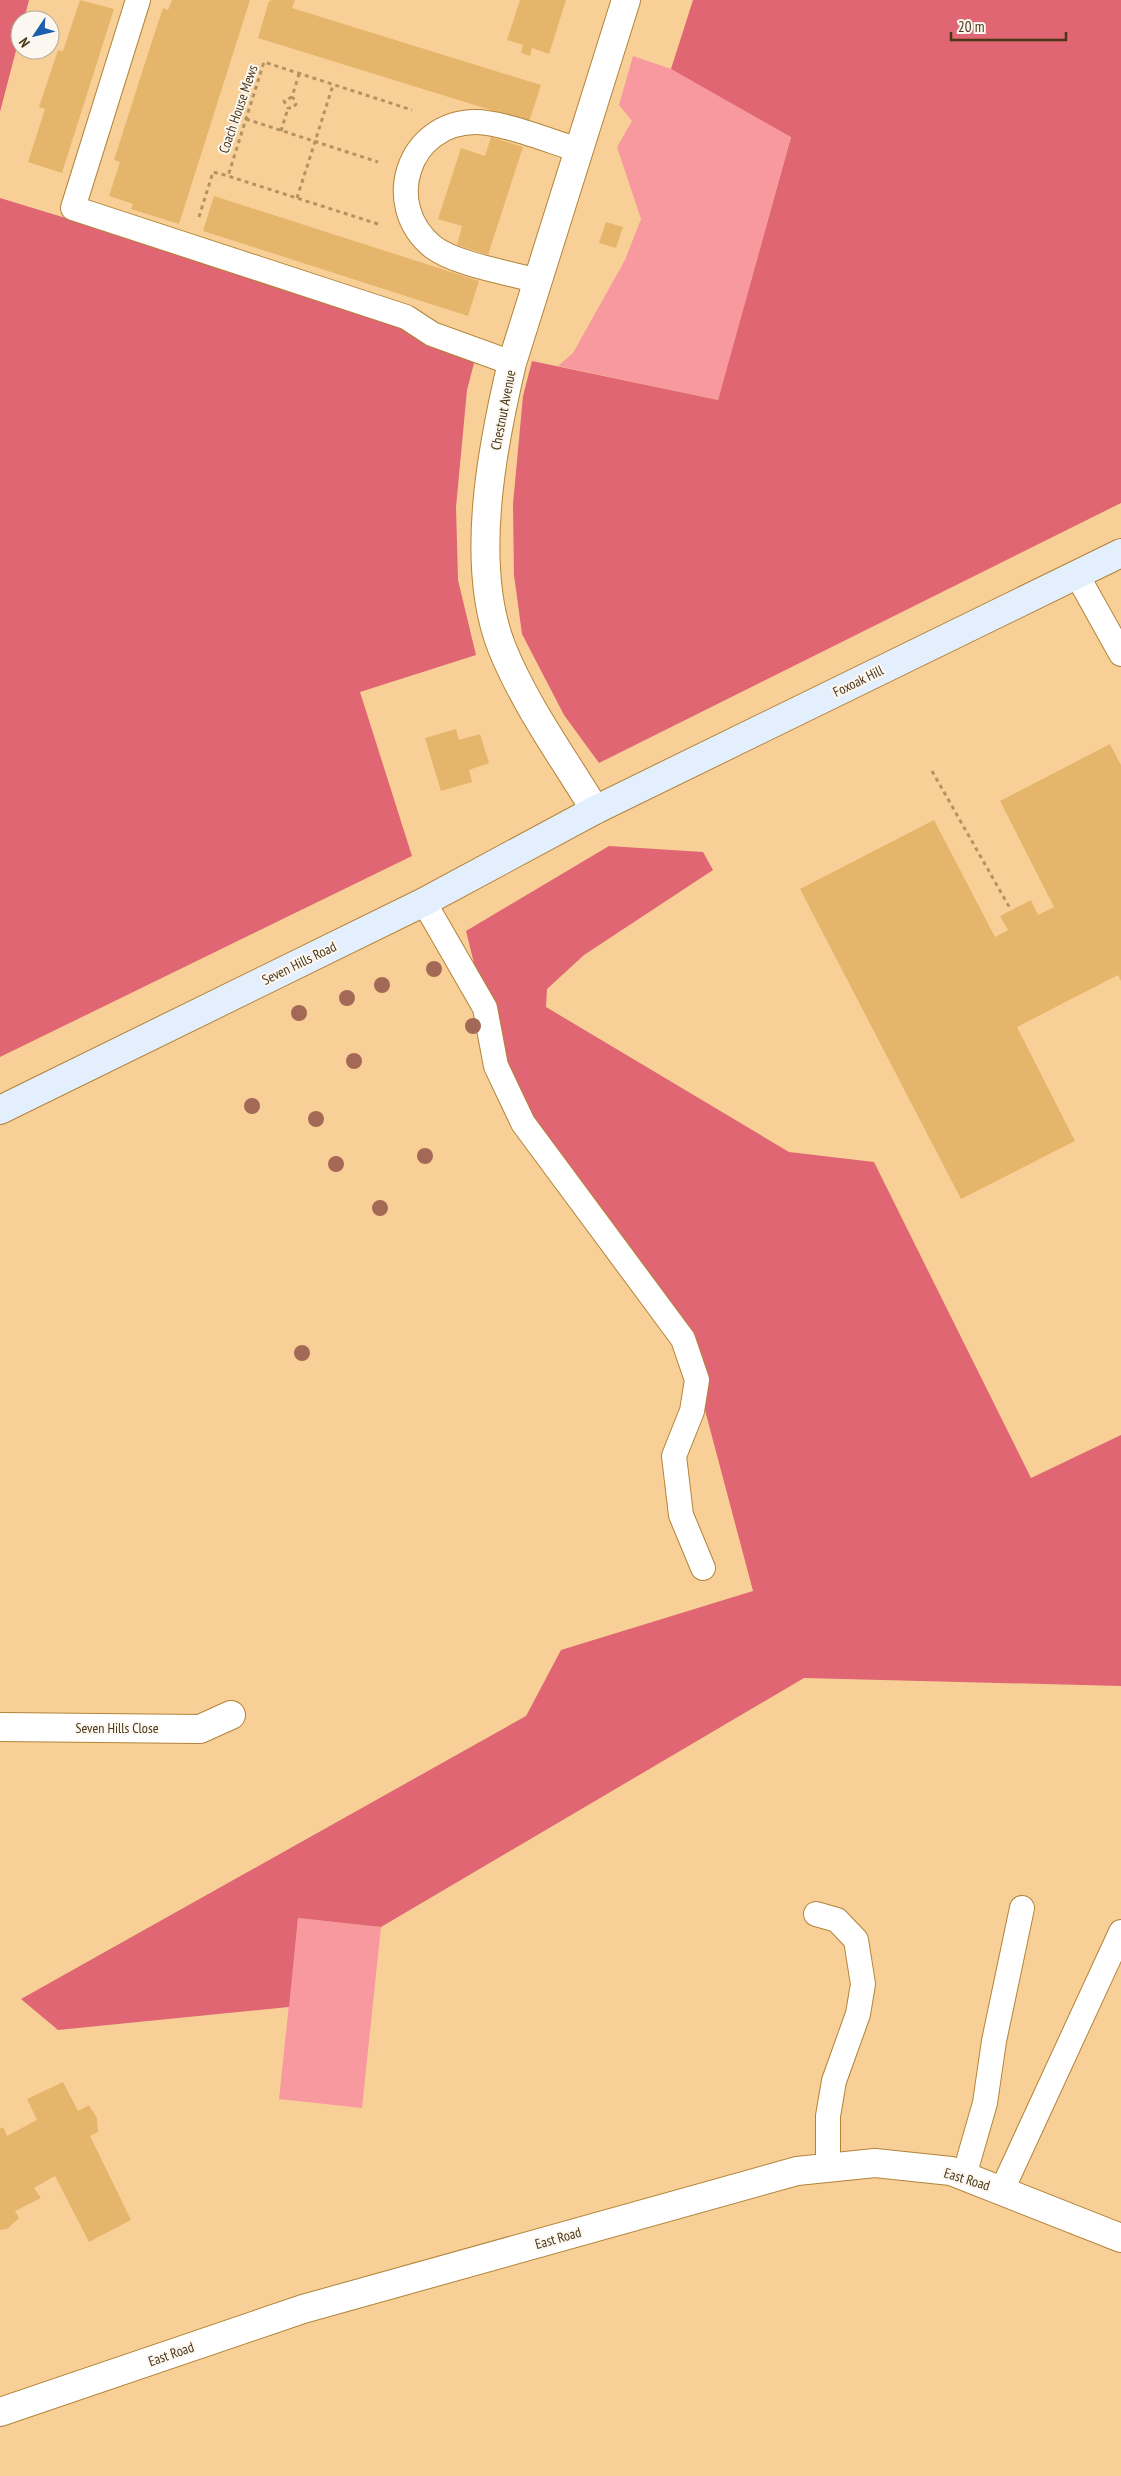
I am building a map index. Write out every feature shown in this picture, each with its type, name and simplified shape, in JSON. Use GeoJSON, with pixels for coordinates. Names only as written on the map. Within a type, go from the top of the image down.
{"type":"FeatureCollection","features":[{"type":"Feature","properties":{"kind":"main road","name":"Foxoak Hill"},"geometry":{"type":"LineString","coordinates":[[594,810],[1121,553]]}},
{"type":"Feature","properties":{"kind":"main road","name":"Seven Hills Road"},"geometry":{"type":"LineString","coordinates":[[0,1110],[424,902],[594,810]]}},
{"type":"Feature","properties":{"kind":"street","name":"Chestnut Avenue"},"geometry":{"type":"LineString","coordinates":[[594,810],[519,685],[502,647],[492,612],[488,574],[489,486],[500,418],[512,363],[626,0]]}},
{"type":"Feature","properties":{"kind":"street","name":"Seven Hills Close"},"geometry":{"type":"LineString","coordinates":[[0,1727],[200,1728],[231,1715]]}},
{"type":"Feature","properties":{"kind":"street","name":"East Road"},"geometry":{"type":"LineString","coordinates":[[0,2412],[302,2309],[796,2171],[875,2163],[951,2171],[1121,2238]]}},
{"type":"Feature","properties":{"kind":"lane"},"geometry":{"type":"LineString","coordinates":[[138,0],[73,208],[406,317],[432,334],[512,363]]}},
{"type":"Feature","properties":{"kind":"lane"},"geometry":{"type":"LineString","coordinates":[[538,281],[452,258],[435,248],[420,235],[410,218],[405,198],[408,171],[424,144],[439,131],[457,124],[477,122],[496,125],[579,150]]}},
{"type":"Feature","properties":{"kind":"lane"},"geometry":{"type":"LineString","coordinates":[[1077,575],[1121,654]]}},
{"type":"Feature","properties":{"kind":"lane"},"geometry":{"type":"LineString","coordinates":[[424,902],[485,1008],[496,1066],[523,1123],[683,1339],[697,1380],[692,1411],[674,1456],[681,1515],[703,1568]]}},
{"type":"Feature","properties":{"kind":"lane"},"geometry":{"type":"LineString","coordinates":[[964,2176],[986,2103],[994,2041],[1022,1908]]}},
{"type":"Feature","properties":{"kind":"lane"},"geometry":{"type":"LineString","coordinates":[[816,1914],[837,1920],[856,1940],[862,1984],[858,2014],[834,2081],[828,2116],[828,2168]]}},
{"type":"Feature","properties":{"kind":"lane"},"geometry":{"type":"LineString","coordinates":[[1002,2190],[1121,1932]]}},
{"type":"Feature","properties":{"kind":"path","name":"Coach House Mews"},"geometry":{"type":"LineString","coordinates":[[228,176],[264,62],[457,124]]}},
{"type":"Feature","properties":{"kind":"path"},"geometry":{"type":"LineString","coordinates":[[281,131],[288,108],[284,101],[292,97],[299,74]]}},
{"type":"Feature","properties":{"kind":"path"},"geometry":{"type":"LineString","coordinates":[[297,198],[333,85]]}},
{"type":"Feature","properties":{"kind":"path"},"geometry":{"type":"LineString","coordinates":[[288,108],[292,108],[296,104],[292,97]]}},
{"type":"Feature","properties":{"kind":"path"},"geometry":{"type":"LineString","coordinates":[[246,119],[408,171]]}},
{"type":"Feature","properties":{"kind":"path"},"geometry":{"type":"LineString","coordinates":[[190,246],[214,172],[375,223]]}},
{"type":"Feature","properties":{"kind":"path"},"geometry":{"type":"LineString","coordinates":[[932,771],[1011,910]]}},
{"type":"Feature","properties":{"kind":"shaded area"},"geometry":{"type":"Polygon","coordinates":[[[0,0],[29,0],[26,10],[10,10],[10,60],[14,60],[0,112],[0,0]]]}},
{"type":"Feature","properties":{"kind":"shaded area"},"geometry":{"type":"Polygon","coordinates":[[[693,0],[1121,0],[1121,503],[599,763],[564,715],[522,634],[514,575],[513,504],[523,396],[532,361],[718,400],[791,137],[671,69],[693,0]]]}},
{"type":"Feature","properties":{"kind":"shaded area"},"geometry":{"type":"Polygon","coordinates":[[[633,56],[671,69],[791,136],[718,400],[558,366],[573,353],[625,260],[641,219],[617,147],[632,121],[619,105],[633,56]]]}},
{"type":"Feature","properties":{"kind":"shaded area"},"geometry":{"type":"Polygon","coordinates":[[[0,198],[479,344],[467,390],[456,507],[458,580],[476,655],[360,692],[412,856],[0,1057],[0,198]]]}},
{"type":"Feature","properties":{"kind":"shaded area"},"geometry":{"type":"Polygon","coordinates":[[[609,846],[703,852],[713,870],[584,955],[547,989],[546,1007],[789,1152],[874,1162],[1031,1478],[1121,1435],[1121,1686],[804,1678],[381,1927],[298,1918],[289,2007],[58,2030],[21,1999],[526,1716],[561,1650],[753,1591],[697,1380],[523,1123],[485,1008],[466,931],[609,846]]]}},
{"type":"Feature","properties":{"kind":"shaded area"},"geometry":{"type":"Polygon","coordinates":[[[298,1918],[381,1927],[362,2108],[279,2099],[298,1918]]]}},
{"type":"Feature","properties":{"kind":"building"},"geometry":{"type":"Polygon","coordinates":[[[80,0],[114,9],[62,173],[28,162],[45,109],[39,107],[55,60],[60,60],[60,50],[63,51],[80,0]]]}},
{"type":"Feature","properties":{"kind":"building"},"geometry":{"type":"Polygon","coordinates":[[[172,0],[250,0],[179,224],[131,209],[133,204],[109,196],[120,162],[114,160],[153,38],[163,8],[168,10],[172,0]]]}},
{"type":"Feature","properties":{"kind":"building"},"geometry":{"type":"Polygon","coordinates":[[[295,0],[292,8],[541,85],[529,122],[258,38],[269,1],[295,0]]]}},
{"type":"Feature","properties":{"kind":"building"},"geometry":{"type":"Polygon","coordinates":[[[520,0],[566,0],[549,54],[532,48],[530,56],[521,53],[523,45],[507,40],[520,0]]]}},
{"type":"Feature","properties":{"kind":"building"},"geometry":{"type":"Polygon","coordinates":[[[491,137],[523,147],[488,255],[457,245],[462,226],[438,219],[461,148],[485,156],[491,137]]]}},
{"type":"Feature","properties":{"kind":"building"},"geometry":{"type":"Polygon","coordinates":[[[214,196],[479,281],[468,316],[203,231],[214,196]]]}},
{"type":"Feature","properties":{"kind":"building"},"geometry":{"type":"Polygon","coordinates":[[[606,222],[623,227],[616,248],[599,243],[606,222]]]}},
{"type":"Feature","properties":{"kind":"building"},"geometry":{"type":"Polygon","coordinates":[[[456,729],[459,740],[480,734],[489,763],[469,770],[472,782],[441,791],[425,738],[456,729]]]}},
{"type":"Feature","properties":{"kind":"building"},"geometry":{"type":"Polygon","coordinates":[[[1110,744],[1121,765],[1121,981],[1118,975],[1017,1027],[1075,1141],[961,1199],[800,889],[934,820],[995,937],[1008,930],[1000,916],[1031,900],[1038,915],[1054,907],[1000,801],[1110,744]]]}},
{"type":"Feature","properties":{"kind":"building"},"geometry":{"type":"Polygon","coordinates":[[[63,2082],[78,2111],[89,2105],[97,2118],[98,2132],[90,2136],[131,2220],[89,2242],[55,2176],[34,2188],[41,2198],[15,2211],[19,2218],[7,2229],[0,2230],[0,2129],[3,2127],[7,2136],[37,2120],[27,2099],[63,2082]]]}}]}
